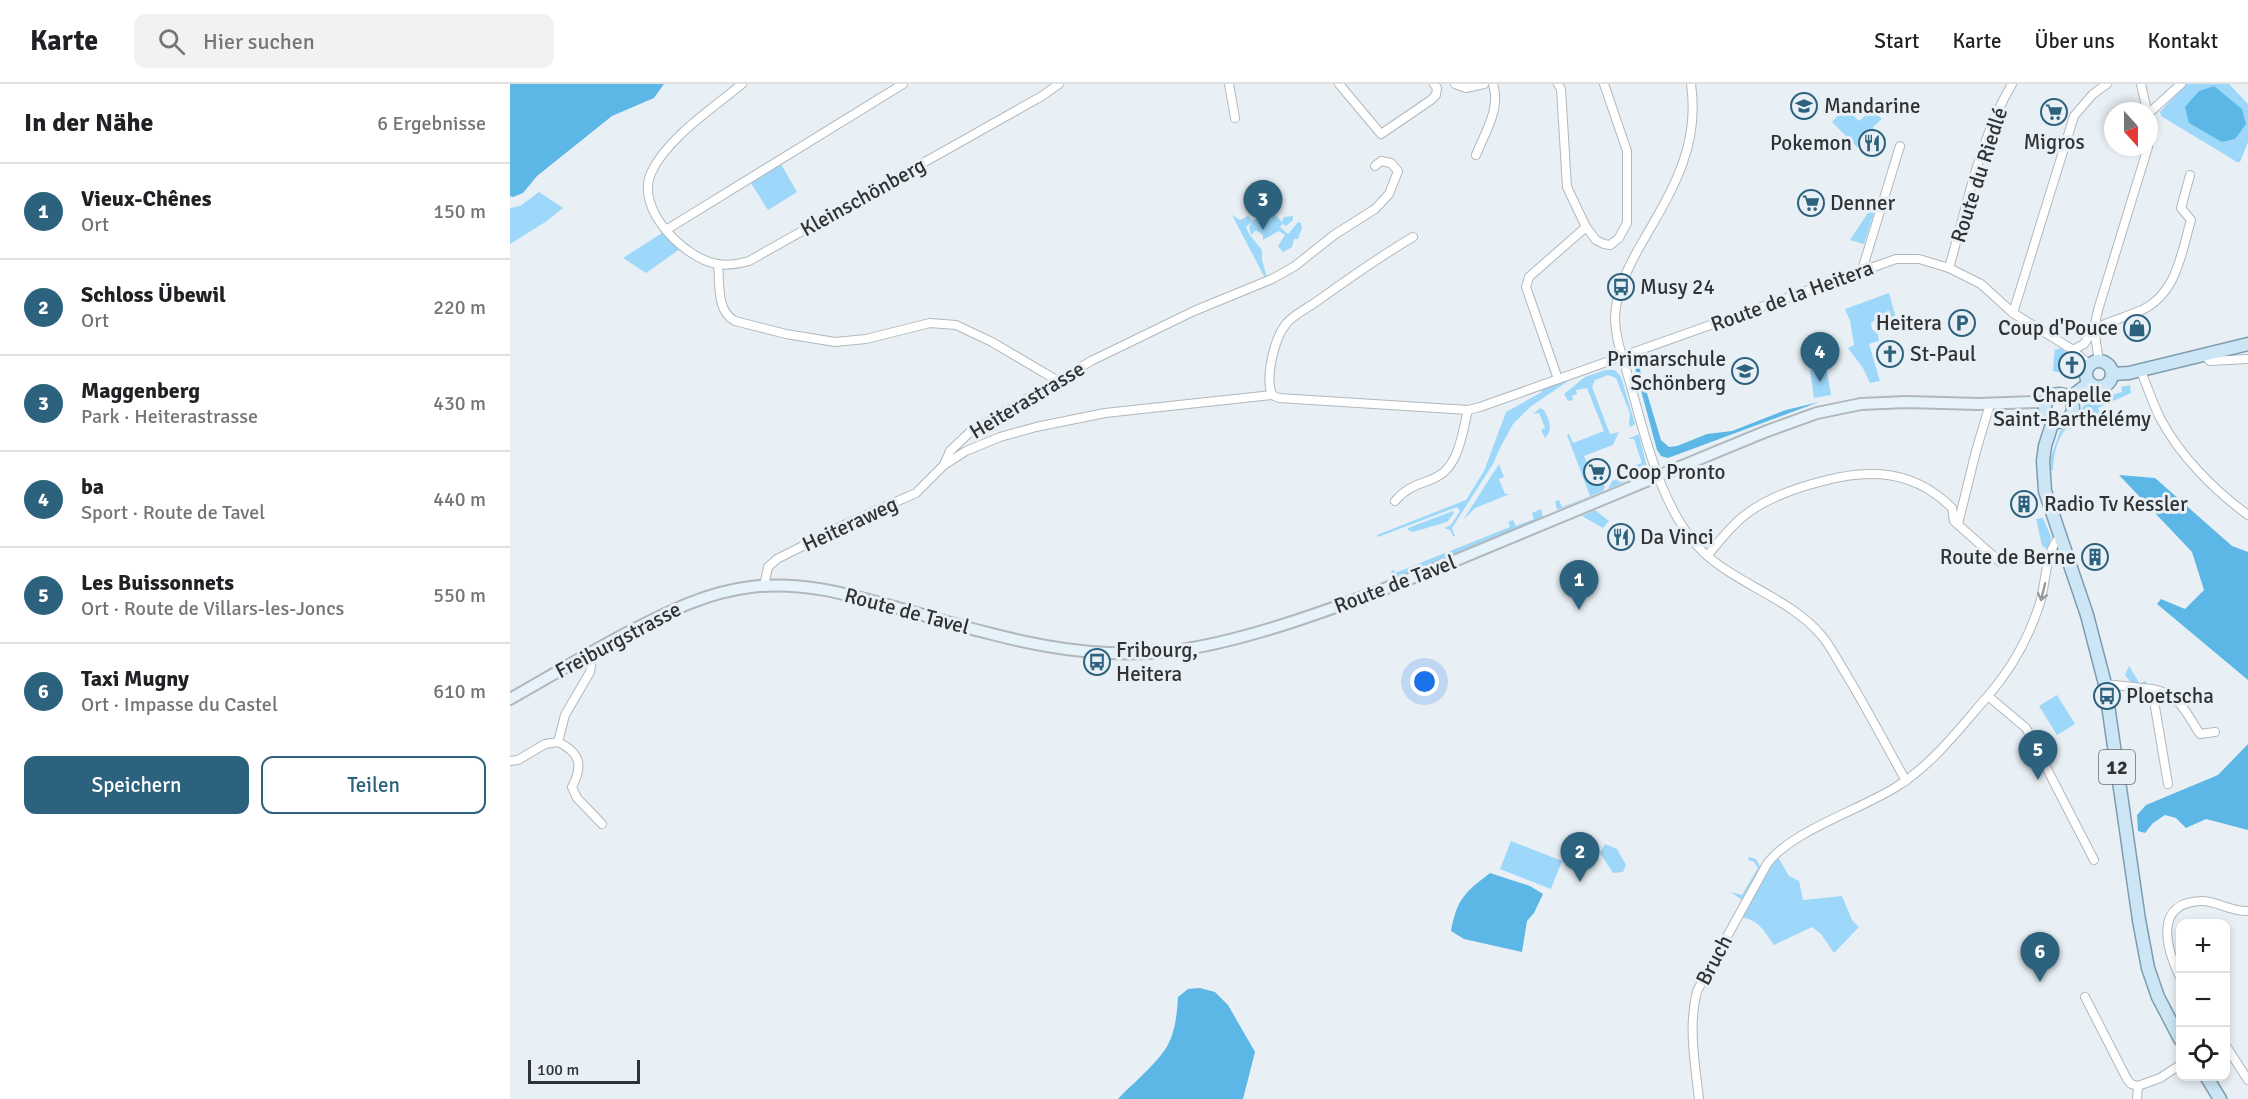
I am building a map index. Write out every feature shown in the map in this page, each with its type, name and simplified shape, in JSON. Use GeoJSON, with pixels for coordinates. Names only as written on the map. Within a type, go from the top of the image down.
{"type":"FeatureCollection","features":[{"type":"Feature","properties":{"kind":"main road"},"geometry":{"type":"LineString","coordinates":[[2112,374],[2141,370],[2248,344]]}},
{"type":"Feature","properties":{"kind":"main road"},"geometry":{"type":"LineString","coordinates":[[2094,363],[2108,365],[2112,374],[2109,382],[2102,387],[2097,387],[2089,383],[2086,374],[2094,363]]}},
{"type":"Feature","properties":{"kind":"main road"},"geometry":{"type":"LineString","coordinates":[[2070,398],[2089,383]]}},
{"type":"Feature","properties":{"kind":"main road"},"geometry":{"type":"LineString","coordinates":[[2058,394],[2070,398],[2074,410],[2070,418],[2062,422],[2053,421],[2046,413],[2046,403],[2051,396],[2058,394]]}},
{"type":"Feature","properties":{"kind":"main road","name":"Route de Tavel"},"geometry":{"type":"LineString","coordinates":[[729,591],[764,586],[800,586],[837,591],[1019,642],[1054,649],[1114,654],[1177,651],[1243,636],[1339,606],[1439,568],[1797,419],[1860,404],[2046,403]]}},
{"type":"Feature","properties":{"kind":"main road","name":"12"},"geometry":{"type":"LineString","coordinates":[[2053,421],[2045,446],[2043,477],[2048,501],[2087,615],[2105,684],[2143,946],[2156,992],[2176,1030]]}},
{"type":"Feature","properties":{"kind":"main road","name":"Freiburgstrasse"},"geometry":{"type":"LineString","coordinates":[[510,699],[586,654],[681,606],[729,591]]}},
{"type":"Feature","properties":{"kind":"main road"},"geometry":{"type":"LineString","coordinates":[[2209,1081],[2220,1099]]}},
{"type":"Feature","properties":{"kind":"street"},"geometry":{"type":"LineString","coordinates":[[742,84],[687,130],[657,162],[650,177],[650,201],[656,217],[666,230],[702,259],[718,264],[722,307],[728,317],[735,321],[806,338],[835,342],[866,339],[930,323],[956,325],[992,342],[1058,381]]}},
{"type":"Feature","properties":{"kind":"street"},"geometry":{"type":"LineString","coordinates":[[666,230],[903,84]]}},
{"type":"Feature","properties":{"kind":"street","name":"Kleinschönberg"},"geometry":{"type":"LineString","coordinates":[[718,264],[749,261],[1022,108],[1059,84]]}},
{"type":"Feature","properties":{"kind":"street"},"geometry":{"type":"LineString","coordinates":[[1229,84],[1235,118]]}},
{"type":"Feature","properties":{"kind":"street"},"geometry":{"type":"LineString","coordinates":[[1339,84],[1381,134],[1431,100],[1436,95],[1437,88],[1434,84]]}},
{"type":"Feature","properties":{"kind":"street"},"geometry":{"type":"LineString","coordinates":[[1455,84],[1466,88],[1484,84]]}},
{"type":"Feature","properties":{"kind":"street"},"geometry":{"type":"LineString","coordinates":[[1476,155],[1496,107],[1497,96],[1493,84]]}},
{"type":"Feature","properties":{"kind":"street"},"geometry":{"type":"LineString","coordinates":[[1558,84],[1561,89],[1567,187],[1586,226],[1596,240],[1610,244],[1619,238],[1627,223],[1627,151],[1605,84]]}},
{"type":"Feature","properties":{"kind":"street"},"geometry":{"type":"LineString","coordinates":[[1691,84],[1693,110],[1691,132],[1679,177],[1627,270],[1617,303],[1615,317],[1622,358],[1659,475],[1679,520],[1708,555],[1789,608],[1822,636],[1906,781]]}},
{"type":"Feature","properties":{"kind":"street","name":"Route du Riedlé"},"geometry":{"type":"LineString","coordinates":[[1949,267],[1985,143],[1994,118],[2012,84]]}},
{"type":"Feature","properties":{"kind":"street"},"geometry":{"type":"LineString","coordinates":[[2013,313],[2074,116],[2093,94],[2107,84]]}},
{"type":"Feature","properties":{"kind":"street"},"geometry":{"type":"LineString","coordinates":[[2141,84],[2146,102]]}},
{"type":"Feature","properties":{"kind":"street"},"geometry":{"type":"LineString","coordinates":[[2158,104],[2181,84]]}},
{"type":"Feature","properties":{"kind":"street"},"geometry":{"type":"LineString","coordinates":[[1862,270],[1900,146]]}},
{"type":"Feature","properties":{"kind":"street"},"geometry":{"type":"LineString","coordinates":[[2094,363],[2094,329],[2098,310],[2145,156]]}},
{"type":"Feature","properties":{"kind":"street","name":"Heiterastrasse"},"geometry":{"type":"LineString","coordinates":[[944,465],[950,451],[969,433],[1091,361],[1144,334],[1272,279],[1295,266],[1355,221],[1375,209],[1389,194],[1398,171],[1391,163],[1381,161],[1375,166]]}},
{"type":"Feature","properties":{"kind":"street"},"geometry":{"type":"LineString","coordinates":[[2073,350],[2084,344],[2094,329],[2151,305],[2169,287],[2175,276],[2191,220],[2181,208],[2190,175]]}},
{"type":"Feature","properties":{"kind":"street"},"geometry":{"type":"LineString","coordinates":[[1558,379],[1526,287],[1529,278],[1586,226]]}},
{"type":"Feature","properties":{"kind":"street"},"geometry":{"type":"LineString","coordinates":[[1272,395],[1270,382],[1273,354],[1276,341],[1287,322],[1375,260],[1413,237]]}},
{"type":"Feature","properties":{"kind":"street","name":"Route de la Heitera"},"geometry":{"type":"LineString","coordinates":[[1272,395],[1330,402],[1468,410],[1508,399],[1558,379],[1896,259],[1919,259],[1949,267],[1981,284],[2013,313],[2094,363]]}},
{"type":"Feature","properties":{"kind":"street"},"geometry":{"type":"LineString","coordinates":[[2203,355],[2210,361],[2248,359]]}},
{"type":"Feature","properties":{"kind":"street"},"geometry":{"type":"LineString","coordinates":[[2141,370],[2160,418],[2174,441],[2217,489],[2248,515]]}},
{"type":"Feature","properties":{"kind":"street","name":"Heiterastrasse"},"geometry":{"type":"LineString","coordinates":[[944,465],[982,443],[1036,427],[1105,413],[1272,395]]}},
{"type":"Feature","properties":{"kind":"street"},"geometry":{"type":"LineString","coordinates":[[1958,524],[1990,404]]}},
{"type":"Feature","properties":{"kind":"street"},"geometry":{"type":"LineString","coordinates":[[1395,501],[1412,486],[1444,472],[1458,450],[1468,410]]}},
{"type":"Feature","properties":{"kind":"street","name":"Heiteraweg"},"geometry":{"type":"LineString","coordinates":[[764,586],[766,570],[777,560],[846,524],[916,493],[944,465]]}},
{"type":"Feature","properties":{"kind":"street"},"geometry":{"type":"LineString","coordinates":[[1708,555],[1738,520],[1771,500],[1811,484],[1861,473],[1890,475],[1928,489],[1952,508],[1954,521],[2000,562]]}},
{"type":"Feature","properties":{"kind":"street","name":"Bruch"},"geometry":{"type":"LineString","coordinates":[[1699,1099],[1693,1035],[1694,1004],[1697,991],[1767,864],[1774,855],[1793,841],[1884,795],[1929,762],[1988,696],[2016,656],[2029,630],[2044,589],[2053,543],[2060,537]]}},
{"type":"Feature","properties":{"kind":"street"},"geometry":{"type":"LineString","coordinates":[[558,742],[565,716],[590,672],[591,666],[586,654]]}},
{"type":"Feature","properties":{"kind":"street"},"geometry":{"type":"LineString","coordinates":[[2105,684],[2152,689],[2169,694],[2176,698],[2200,734],[2215,732]]}},
{"type":"Feature","properties":{"kind":"street"},"geometry":{"type":"LineString","coordinates":[[2152,689],[2168,784]]}},
{"type":"Feature","properties":{"kind":"street"},"geometry":{"type":"LineString","coordinates":[[1988,696],[2026,728],[2094,860]]}},
{"type":"Feature","properties":{"kind":"street"},"geometry":{"type":"LineString","coordinates":[[510,761],[518,760],[545,744],[558,742],[575,754],[579,776],[572,787],[577,798],[602,824]]}},
{"type":"Feature","properties":{"kind":"street"},"geometry":{"type":"LineString","coordinates":[[2180,973],[2167,943],[2167,924],[2174,911],[2187,903],[2204,901],[2248,911]]}},
{"type":"Feature","properties":{"kind":"street"},"geometry":{"type":"LineString","coordinates":[[2085,997],[2127,1079],[2132,1084],[2138,1086],[2160,1078],[2176,1068]]}},
{"type":"Feature","properties":{"kind":"street"},"geometry":{"type":"LineString","coordinates":[[2230,1054],[2248,1080]]}},
{"type":"Feature","properties":{"kind":"street"},"geometry":{"type":"LineString","coordinates":[[2137,1099],[2138,1086]]}},
{"type":"Feature","properties":{"kind":"shaded area"},"geometry":{"type":"Polygon","coordinates":[[[510,84],[664,84],[654,98],[612,116],[537,176],[523,193],[513,197],[510,196],[510,84]]]}},
{"type":"Feature","properties":{"kind":"shaded area"},"geometry":{"type":"Polygon","coordinates":[[[2186,84],[2229,84],[2248,104],[2248,142],[2240,162],[2161,116],[2160,112],[2186,84]]]}},
{"type":"Feature","properties":{"kind":"shaded area"},"geometry":{"type":"Polygon","coordinates":[[[2214,86],[2242,109],[2246,124],[2235,139],[2222,142],[2189,123],[2185,107],[2199,91],[2214,86]]]}},
{"type":"Feature","properties":{"kind":"shaded area"},"geometry":{"type":"Polygon","coordinates":[[[1845,108],[1859,121],[1872,110],[1882,119],[1857,147],[1832,122],[1845,108]]]}},
{"type":"Feature","properties":{"kind":"shaded area"},"geometry":{"type":"Polygon","coordinates":[[[781,164],[797,192],[768,210],[751,183],[781,164]]]}},
{"type":"Feature","properties":{"kind":"shaded area"},"geometry":{"type":"Polygon","coordinates":[[[539,192],[563,208],[510,244],[510,208],[520,206],[539,192]]]}},
{"type":"Feature","properties":{"kind":"shaded area"},"geometry":{"type":"Polygon","coordinates":[[[1875,202],[1877,203],[1864,244],[1850,240],[1875,202]]]}},
{"type":"Feature","properties":{"kind":"shaded area"},"geometry":{"type":"Polygon","coordinates":[[[1270,209],[1282,222],[1284,217],[1293,216],[1293,220],[1286,226],[1282,224],[1280,227],[1288,234],[1298,222],[1301,223],[1302,228],[1298,239],[1294,239],[1292,247],[1283,252],[1278,246],[1285,235],[1279,231],[1263,240],[1263,235],[1256,230],[1251,235],[1249,227],[1252,222],[1246,227],[1249,234],[1262,250],[1266,280],[1232,215],[1240,220],[1248,216],[1252,221],[1270,209]]]}},
{"type":"Feature","properties":{"kind":"shaded area"},"geometry":{"type":"Polygon","coordinates":[[[662,233],[680,249],[646,273],[623,258],[662,233]]]}},
{"type":"Feature","properties":{"kind":"shaded area"},"geometry":{"type":"Polygon","coordinates":[[[1889,293],[1898,326],[1893,327],[1889,310],[1871,323],[1872,329],[1878,334],[1879,341],[1869,344],[1880,381],[1870,383],[1863,368],[1848,348],[1854,345],[1850,321],[1845,309],[1889,293]]]}},
{"type":"Feature","properties":{"kind":"shaded area"},"geometry":{"type":"Polygon","coordinates":[[[2055,345],[2055,350],[2060,348],[2079,361],[2081,369],[2066,369],[2062,373],[2053,371],[2055,345]]]}},
{"type":"Feature","properties":{"kind":"shaded area"},"geometry":{"type":"Polygon","coordinates":[[[1646,358],[1647,361],[1640,370],[1661,440],[1669,447],[1707,434],[1732,431],[1786,410],[1819,402],[1668,458],[1661,456],[1657,450],[1635,368],[1646,358]]]}},
{"type":"Feature","properties":{"kind":"shaded area"},"geometry":{"type":"Polygon","coordinates":[[[1826,367],[1831,395],[1814,398],[1810,370],[1826,367]]]}},
{"type":"Feature","properties":{"kind":"shaded area"},"geometry":{"type":"Polygon","coordinates":[[[1605,370],[1615,370],[1621,377],[1635,424],[1631,427],[1629,425],[1630,413],[1616,378],[1608,375],[1595,380],[1592,387],[1610,434],[1619,432],[1613,445],[1584,456],[1597,486],[1605,486],[1603,491],[1557,510],[1555,501],[1559,500],[1562,507],[1590,496],[1567,435],[1569,434],[1573,443],[1604,431],[1587,388],[1576,390],[1577,394],[1572,396],[1573,400],[1568,401],[1564,394],[1585,377],[1605,370]]]}},
{"type":"Feature","properties":{"kind":"shaded area"},"geometry":{"type":"Polygon","coordinates":[[[1571,379],[1530,407],[1513,424],[1493,464],[1452,528],[1455,536],[1450,530],[1444,528],[1451,525],[1460,511],[1457,507],[1378,537],[1377,535],[1466,500],[1484,471],[1506,412],[1542,392],[1541,390],[1571,379]]]}},
{"type":"Feature","properties":{"kind":"shaded area"},"geometry":{"type":"Polygon","coordinates":[[[2130,385],[2131,393],[2098,408],[2104,421],[2099,423],[2084,410],[2081,413],[2082,415],[2070,430],[2067,428],[2058,442],[2053,470],[2050,470],[2051,457],[2060,431],[2073,424],[2088,401],[2104,393],[2111,395],[2122,392],[2121,387],[2130,385]]]}},
{"type":"Feature","properties":{"kind":"shaded area"},"geometry":{"type":"Polygon","coordinates":[[[1540,408],[1544,410],[1550,424],[1548,435],[1545,438],[1541,430],[1545,428],[1539,413],[1533,414],[1540,408]]]}},
{"type":"Feature","properties":{"kind":"shaded area"},"geometry":{"type":"Polygon","coordinates":[[[1639,435],[1647,467],[1639,476],[1608,489],[1612,481],[1633,472],[1636,465],[1642,463],[1634,439],[1628,439],[1639,435]]]}},
{"type":"Feature","properties":{"kind":"shaded area"},"geometry":{"type":"Polygon","coordinates":[[[1499,464],[1504,477],[1499,479],[1505,494],[1510,494],[1475,508],[1463,520],[1499,464]]]}},
{"type":"Feature","properties":{"kind":"shaded area"},"geometry":{"type":"Polygon","coordinates":[[[2119,475],[2155,478],[2232,546],[2248,552],[2248,680],[2157,604],[2161,599],[2185,609],[2204,590],[2192,552],[2119,475]]]}},
{"type":"Feature","properties":{"kind":"shaded area"},"geometry":{"type":"Polygon","coordinates":[[[1541,509],[1543,517],[1394,579],[1391,571],[1394,570],[1395,573],[1510,527],[1508,522],[1513,520],[1516,526],[1534,519],[1532,513],[1541,509]]]}},
{"type":"Feature","properties":{"kind":"shaded area"},"geometry":{"type":"Polygon","coordinates":[[[1595,510],[1609,521],[1603,528],[1582,516],[1595,510]]]}},
{"type":"Feature","properties":{"kind":"shaded area"},"geometry":{"type":"Polygon","coordinates":[[[1453,511],[1454,513],[1447,522],[1413,532],[1408,530],[1408,528],[1453,511]]]}},
{"type":"Feature","properties":{"kind":"shaded area"},"geometry":{"type":"Polygon","coordinates":[[[2043,518],[2051,537],[2048,549],[2042,546],[2036,519],[2043,518]]]}},
{"type":"Feature","properties":{"kind":"shaded area"},"geometry":{"type":"Polygon","coordinates":[[[2129,666],[2140,684],[2145,681],[2148,685],[2131,683],[2125,675],[2129,666]]]}},
{"type":"Feature","properties":{"kind":"shaded area"},"geometry":{"type":"Polygon","coordinates":[[[2057,695],[2075,724],[2057,735],[2039,706],[2057,695]]]}},
{"type":"Feature","properties":{"kind":"shaded area"},"geometry":{"type":"Polygon","coordinates":[[[2248,744],[2248,830],[2206,819],[2186,828],[2176,818],[2165,815],[2153,823],[2145,833],[2138,831],[2137,815],[2146,805],[2218,775],[2248,744]]]}},
{"type":"Feature","properties":{"kind":"shaded area"},"geometry":{"type":"Polygon","coordinates":[[[1511,841],[1562,861],[1551,889],[1500,869],[1511,841]]]}},
{"type":"Feature","properties":{"kind":"shaded area"},"geometry":{"type":"Polygon","coordinates":[[[1605,844],[1617,849],[1626,865],[1623,872],[1613,873],[1600,853],[1605,844]]]}},
{"type":"Feature","properties":{"kind":"shaded area"},"geometry":{"type":"Polygon","coordinates":[[[1749,857],[1756,859],[1761,869],[1743,901],[1731,892],[1742,895],[1758,868],[1754,862],[1748,860],[1749,857]]]}},
{"type":"Feature","properties":{"kind":"shaded area"},"geometry":{"type":"Polygon","coordinates":[[[1778,857],[1789,876],[1799,881],[1803,900],[1842,896],[1852,920],[1859,927],[1834,953],[1821,934],[1812,927],[1774,945],[1757,923],[1741,917],[1766,871],[1778,857]]]}},
{"type":"Feature","properties":{"kind":"shaded area"},"geometry":{"type":"Polygon","coordinates":[[[1490,873],[1530,886],[1543,894],[1534,913],[1527,921],[1522,952],[1464,939],[1451,931],[1456,911],[1463,897],[1490,873]]]}},
{"type":"Feature","properties":{"kind":"shaded area"},"geometry":{"type":"Polygon","coordinates":[[[1200,988],[1215,992],[1228,1005],[1255,1052],[1243,1099],[1118,1099],[1154,1063],[1168,1045],[1175,1025],[1178,997],[1188,989],[1200,988]]]}},
{"type":"Feature","properties":{"kind":"place","name":"Mandarine"},"geometry":{"type":"Point","coordinates":[1804,106]}},
{"type":"Feature","properties":{"kind":"place","name":"Migros"},"geometry":{"type":"Point","coordinates":[2054,112]}},
{"type":"Feature","properties":{"kind":"place","name":"Pokemon"},"geometry":{"type":"Point","coordinates":[1872,143]}},
{"type":"Feature","properties":{"kind":"place","name":"Denner"},"geometry":{"type":"Point","coordinates":[1811,203]}},
{"type":"Feature","properties":{"kind":"place","name":"Maggenberg"},"geometry":{"type":"Point","coordinates":[1263,230]}},
{"type":"Feature","properties":{"kind":"place","name":"Musy 24"},"geometry":{"type":"Point","coordinates":[1621,287]}},
{"type":"Feature","properties":{"kind":"place","name":"Heitera"},"geometry":{"type":"Point","coordinates":[1962,323]}},
{"type":"Feature","properties":{"kind":"place","name":"Coup d'Pouce"},"geometry":{"type":"Point","coordinates":[2137,328]}},
{"type":"Feature","properties":{"kind":"place","name":"St-Paul"},"geometry":{"type":"Point","coordinates":[1890,354]}},
{"type":"Feature","properties":{"kind":"place","name":"Chapelle Saint-Barthélémy"},"geometry":{"type":"Point","coordinates":[2072,365]}},
{"type":"Feature","properties":{"kind":"place","name":"Primarschule Schönberg"},"geometry":{"type":"Point","coordinates":[1745,371]}},
{"type":"Feature","properties":{"kind":"place","name":"ba"},"geometry":{"type":"Point","coordinates":[1820,382]}},
{"type":"Feature","properties":{"kind":"place","name":"Coop Pronto"},"geometry":{"type":"Point","coordinates":[1597,472]}},
{"type":"Feature","properties":{"kind":"place","name":"Radio Tv Kessler"},"geometry":{"type":"Point","coordinates":[2024,504]}},
{"type":"Feature","properties":{"kind":"place","name":"Da Vinci"},"geometry":{"type":"Point","coordinates":[1621,537]}},
{"type":"Feature","properties":{"kind":"place","name":"Route de Berne"},"geometry":{"type":"Point","coordinates":[2095,557]}},
{"type":"Feature","properties":{"kind":"place","name":"Vieux-Chênes"},"geometry":{"type":"Point","coordinates":[1579,610]}},
{"type":"Feature","properties":{"kind":"place","name":"Fribourg, Heitera"},"geometry":{"type":"Point","coordinates":[1097,662]}},
{"type":"Feature","properties":{"kind":"place","name":"Ploetscha"},"geometry":{"type":"Point","coordinates":[2107,696]}},
{"type":"Feature","properties":{"kind":"place","name":"Les Buissonnets"},"geometry":{"type":"Point","coordinates":[2038,780]}},
{"type":"Feature","properties":{"kind":"place","name":"Schloss Übewil"},"geometry":{"type":"Point","coordinates":[1580,882]}},
{"type":"Feature","properties":{"kind":"place","name":"Taxi Mugny"},"geometry":{"type":"Point","coordinates":[2040,982]}}]}
